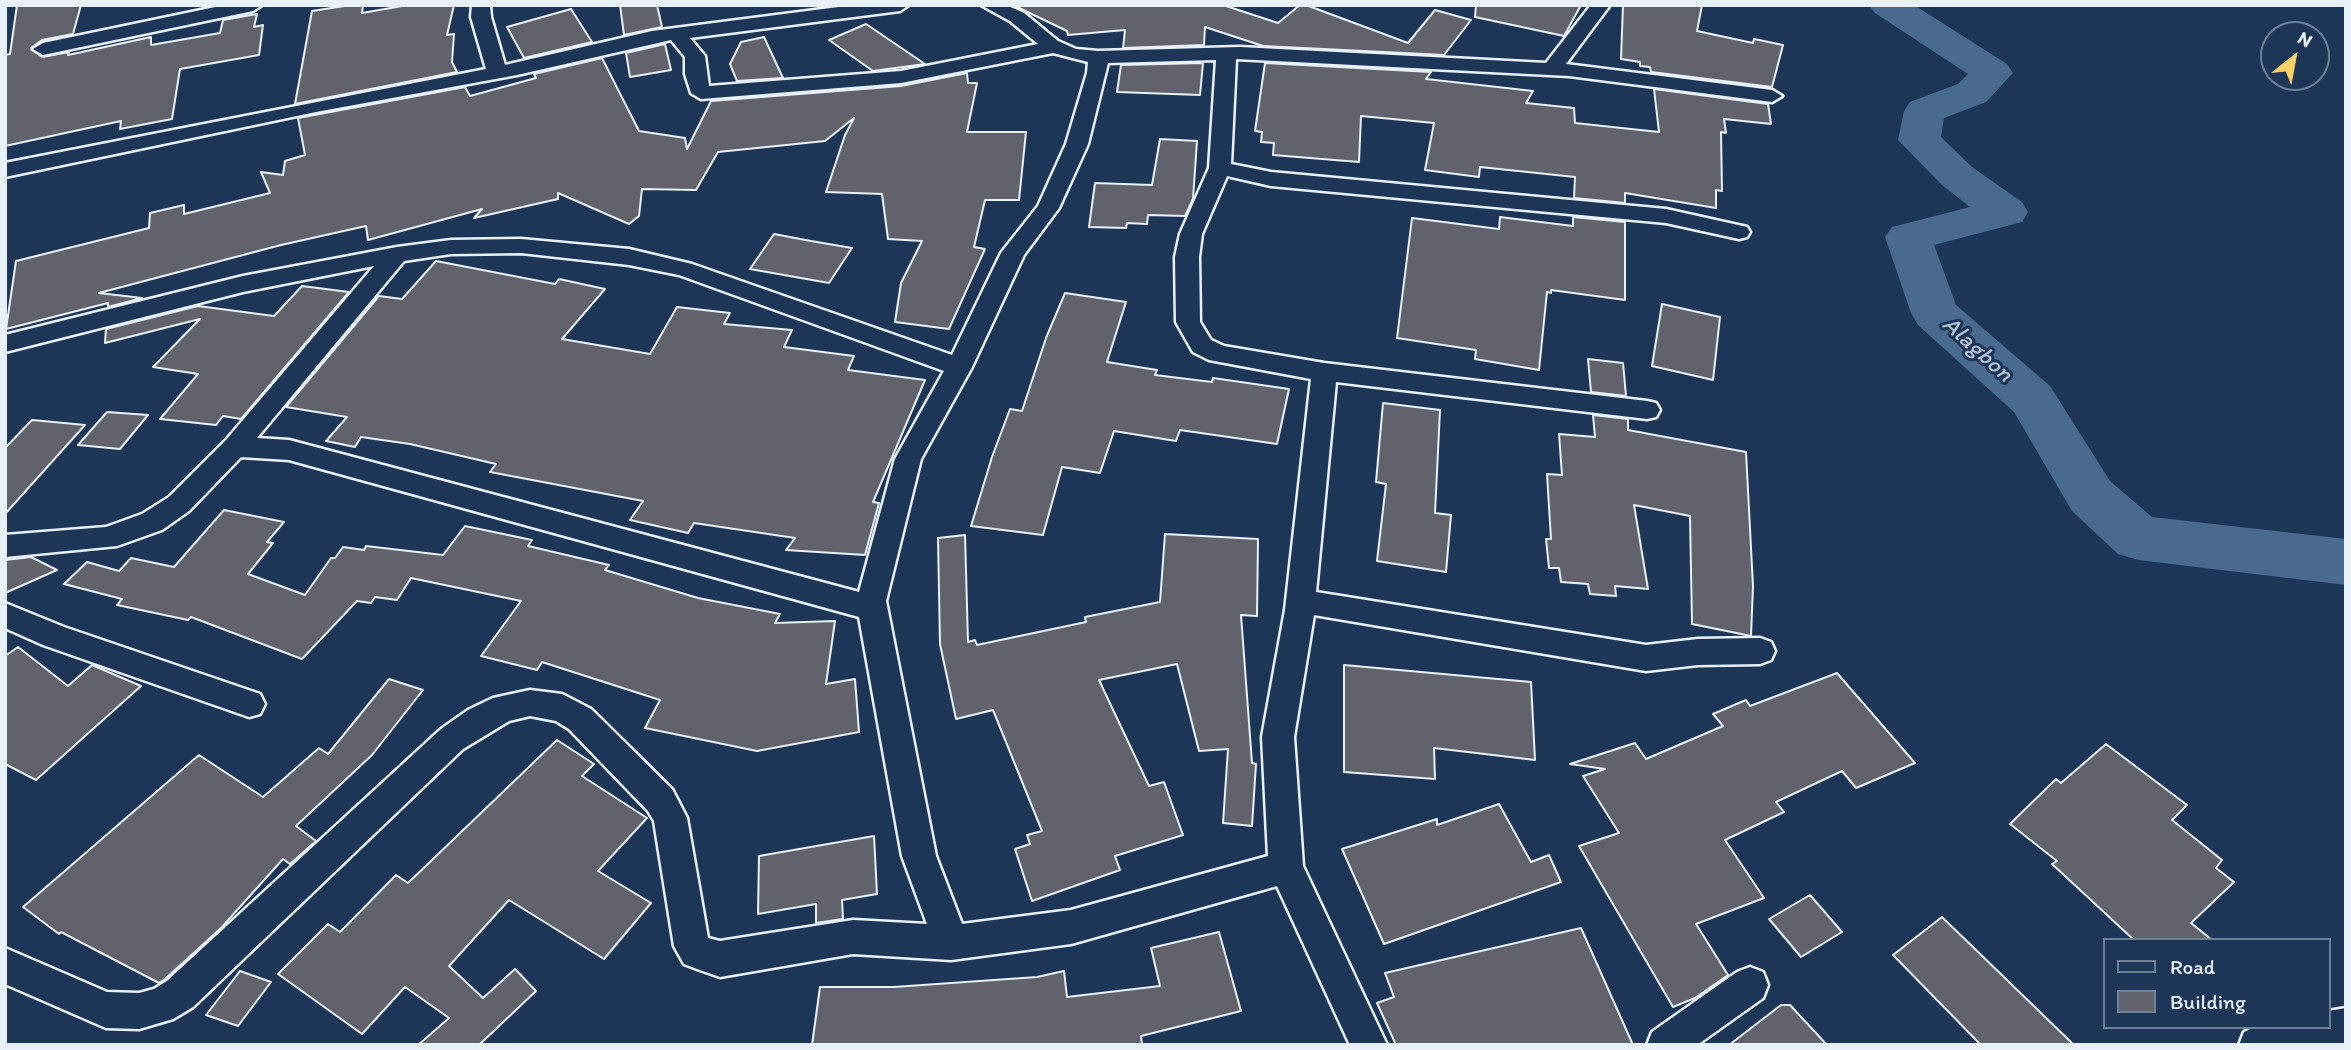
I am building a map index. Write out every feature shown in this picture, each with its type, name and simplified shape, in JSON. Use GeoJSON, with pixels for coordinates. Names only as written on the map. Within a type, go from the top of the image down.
{"type":"FeatureCollection","features":[{"type":"Feature","properties":{"kind":"street"},"geometry":{"type":"LineString","coordinates":[[43,49],[253,5]]}},
{"type":"Feature","properties":{"kind":"street"},"geometry":{"type":"LineString","coordinates":[[481,5],[481,18],[497,71]]}},
{"type":"Feature","properties":{"kind":"street"},"geometry":{"type":"LineString","coordinates":[[712,29],[716,5]]}},
{"type":"Feature","properties":{"kind":"street"},"geometry":{"type":"LineString","coordinates":[[5,170],[676,34],[900,5]]}},
{"type":"Feature","properties":{"kind":"street"},"geometry":{"type":"LineString","coordinates":[[990,5],[1017,17],[1054,47],[1072,54],[1098,57],[1226,53],[1552,69],[1772,96]]}},
{"type":"Feature","properties":{"kind":"street"},"geometry":{"type":"LineString","coordinates":[[1552,69],[1601,5]]}},
{"type":"Feature","properties":{"kind":"street"},"geometry":{"type":"LineString","coordinates":[[676,34],[695,56],[695,74],[701,93],[901,77],[1054,47]]}},
{"type":"Feature","properties":{"kind":"street"},"geometry":{"type":"LineString","coordinates":[[1226,53],[1220,167],[1191,233],[1187,257],[1186,302],[1195,338],[1218,355],[1324,372],[1647,410]]}},
{"type":"Feature","properties":{"kind":"street"},"geometry":{"type":"LineString","coordinates":[[951,943],[919,856],[871,601],[908,459],[959,367],[1013,253],[1048,208],[1077,144],[1097,73],[1098,57]]}},
{"type":"Feature","properties":{"kind":"street"},"geometry":{"type":"LineString","coordinates":[[1220,167],[1270,179],[1666,216],[1740,232]]}},
{"type":"Feature","properties":{"kind":"street"},"geometry":{"type":"LineString","coordinates":[[5,344],[243,284],[397,254],[451,247],[521,246],[629,257],[684,269],[959,367]]}},
{"type":"Feature","properties":{"kind":"street"},"geometry":{"type":"LineString","coordinates":[[5,546],[107,538],[152,522],[178,504],[234,447],[397,254]]}},
{"type":"Feature","properties":{"kind":"street"},"geometry":{"type":"LineString","coordinates":[[1324,372],[1300,601],[1278,737],[1286,867],[1369,1045]]}},
{"type":"Feature","properties":{"kind":"street"},"geometry":{"type":"LineString","coordinates":[[234,447],[289,450],[872,608]]}},
{"type":"Feature","properties":{"kind":"street"},"geometry":{"type":"LineString","coordinates":[[1300,601],[1646,658],[1698,652],[1760,651]]}},
{"type":"Feature","properties":{"kind":"street"},"geometry":{"type":"LineString","coordinates":[[5,615],[54,636],[249,704]]}},
{"type":"Feature","properties":{"kind":"street"},"geometry":{"type":"LineString","coordinates":[[5,966],[106,1010],[139,1012],[160,1006],[180,994],[452,739],[479,720],[504,708],[530,703],[562,708],[580,719],[660,800],[670,818],[690,937],[697,952],[720,960],[853,937],[951,943],[1071,927],[1286,867]]}},
{"type":"Feature","properties":{"kind":"street"},"geometry":{"type":"LineString","coordinates":[[1665,1045],[1751,985]]}},
{"type":"Feature","properties":{"kind":"street"},"geometry":{"type":"LineString","coordinates":[[2256,1045],[2346,1026]]}},
{"type":"Feature","properties":{"kind":"building"},"geometry":{"type":"Polygon","coordinates":[[[17,5],[81,5],[73,34],[42,40],[31,48],[42,57],[69,52],[68,55],[151,37],[151,45],[220,33],[223,20],[257,14],[254,27],[263,25],[259,55],[180,69],[172,119],[120,129],[121,121],[5,146],[5,55],[10,54],[17,5]]]}},
{"type":"Feature","properties":{"kind":"building"},"geometry":{"type":"Polygon","coordinates":[[[363,5],[362,13],[408,5],[454,5],[447,35],[454,34],[452,62],[457,72],[295,104],[312,11],[363,5]]]}},
{"type":"Feature","properties":{"kind":"building"},"geometry":{"type":"Polygon","coordinates":[[[620,5],[657,5],[662,27],[624,35],[620,5]]]}},
{"type":"Feature","properties":{"kind":"building"},"geometry":{"type":"Polygon","coordinates":[[[1013,5],[1223,5],[1278,23],[1300,5],[1306,5],[1408,43],[1435,10],[1471,20],[1444,55],[1263,46],[1205,27],[1204,45],[1123,48],[1125,30],[1068,35],[1067,31],[1013,5]]]}},
{"type":"Feature","properties":{"kind":"building"},"geometry":{"type":"Polygon","coordinates":[[[1476,5],[1581,5],[1564,36],[1475,17],[1476,5]]]}},
{"type":"Feature","properties":{"kind":"building"},"geometry":{"type":"Polygon","coordinates":[[[1623,5],[1702,5],[1697,31],[1753,43],[1754,39],[1783,45],[1772,87],[1651,72],[1650,67],[1640,66],[1640,62],[1621,59],[1623,5]]]}},
{"type":"Feature","properties":{"kind":"building"},"geometry":{"type":"Polygon","coordinates":[[[571,9],[592,42],[524,58],[507,27],[571,9]]]}},
{"type":"Feature","properties":{"kind":"building"},"geometry":{"type":"Polygon","coordinates":[[[866,24],[925,64],[873,71],[829,40],[866,24]]]}},
{"type":"Feature","properties":{"kind":"building"},"geometry":{"type":"Polygon","coordinates":[[[764,37],[783,78],[737,81],[730,64],[741,42],[764,37]]]}},
{"type":"Feature","properties":{"kind":"building"},"geometry":{"type":"Polygon","coordinates":[[[665,44],[671,70],[630,77],[626,53],[665,44]]]}},
{"type":"Feature","properties":{"kind":"building"},"geometry":{"type":"Polygon","coordinates":[[[602,58],[639,131],[685,138],[687,149],[711,101],[901,86],[967,73],[968,83],[977,83],[967,132],[1026,132],[1019,200],[985,200],[974,247],[985,249],[949,329],[895,322],[901,283],[922,241],[888,239],[882,194],[826,192],[845,135],[854,118],[825,141],[718,152],[696,190],[642,189],[639,216],[629,224],[558,193],[558,199],[474,218],[482,209],[368,240],[366,226],[281,245],[99,293],[142,298],[108,307],[108,303],[6,329],[16,261],[149,228],[150,213],[184,205],[184,214],[270,193],[261,172],[283,175],[285,161],[305,155],[298,118],[465,87],[470,96],[536,78],[534,74],[602,58]]]}},
{"type":"Feature","properties":{"kind":"building"},"geometry":{"type":"Polygon","coordinates":[[[1203,63],[1200,95],[1117,92],[1121,65],[1203,63]]]}},
{"type":"Feature","properties":{"kind":"building"},"geometry":{"type":"Polygon","coordinates":[[[1265,63],[1431,72],[1426,79],[1533,91],[1526,103],[1574,108],[1575,123],[1659,132],[1654,89],[1768,104],[1771,124],[1724,119],[1726,133],[1721,132],[1722,191],[1716,190],[1716,208],[1625,193],[1625,203],[1574,198],[1575,177],[1480,167],[1479,177],[1425,170],[1434,123],[1361,116],[1359,162],[1273,155],[1274,143],[1261,142],[1262,132],[1255,131],[1265,63]]]}},
{"type":"Feature","properties":{"kind":"building"},"geometry":{"type":"Polygon","coordinates":[[[1160,139],[1197,141],[1193,199],[1185,216],[1148,215],[1147,224],[1127,223],[1126,228],[1089,227],[1095,183],[1152,185],[1160,139]]]}},
{"type":"Feature","properties":{"kind":"building"},"geometry":{"type":"Polygon","coordinates":[[[1500,217],[1573,226],[1573,217],[1625,222],[1625,300],[1551,290],[1551,293],[1547,292],[1539,370],[1475,359],[1476,350],[1397,338],[1412,218],[1499,229],[1500,217]]]}},
{"type":"Feature","properties":{"kind":"building"},"geometry":{"type":"Polygon","coordinates":[[[774,234],[852,248],[829,283],[750,269],[774,234]]]}},
{"type":"Feature","properties":{"kind":"building"},"geometry":{"type":"Polygon","coordinates":[[[436,261],[555,284],[559,279],[605,289],[562,339],[650,354],[677,307],[730,313],[724,324],[792,330],[784,347],[854,356],[848,370],[925,380],[873,502],[879,503],[865,555],[786,550],[795,538],[694,523],[688,533],[630,520],[643,501],[490,472],[496,464],[410,444],[361,437],[355,447],[326,441],[347,417],[286,407],[379,296],[402,299],[436,261]]]}},
{"type":"Feature","properties":{"kind":"building"},"geometry":{"type":"Polygon","coordinates":[[[302,286],[349,292],[241,419],[223,416],[216,425],[160,419],[198,374],[153,367],[200,319],[105,343],[106,329],[198,306],[274,316],[302,286]]]}},
{"type":"Feature","properties":{"kind":"building"},"geometry":{"type":"Polygon","coordinates":[[[1065,293],[1126,302],[1107,362],[1157,370],[1155,375],[1212,382],[1213,378],[1289,389],[1277,444],[1180,430],[1176,441],[1114,431],[1100,473],[1062,467],[1043,535],[971,526],[1010,409],[1022,411],[1046,338],[1065,293]]]}},
{"type":"Feature","properties":{"kind":"building"},"geometry":{"type":"Polygon","coordinates":[[[1662,304],[1720,317],[1713,380],[1652,366],[1662,304]]]}},
{"type":"Feature","properties":{"kind":"building"},"geometry":{"type":"Polygon","coordinates":[[[1588,359],[1623,363],[1626,396],[1591,392],[1588,359]]]}},
{"type":"Feature","properties":{"kind":"building"},"geometry":{"type":"Polygon","coordinates":[[[1383,403],[1440,410],[1435,513],[1451,515],[1446,572],[1377,561],[1386,484],[1376,482],[1383,403]]]}},
{"type":"Feature","properties":{"kind":"building"},"geometry":{"type":"Polygon","coordinates":[[[107,412],[148,415],[120,449],[78,445],[107,412]]]}},
{"type":"Feature","properties":{"kind":"building"},"geometry":{"type":"Polygon","coordinates":[[[1593,415],[1628,419],[1628,430],[1746,452],[1753,586],[1751,636],[1692,624],[1690,516],[1634,505],[1648,589],[1615,586],[1616,596],[1590,594],[1588,584],[1561,582],[1559,568],[1549,568],[1546,539],[1551,539],[1547,474],[1562,475],[1559,434],[1595,437],[1593,415]]]}},
{"type":"Feature","properties":{"kind":"building"},"geometry":{"type":"Polygon","coordinates":[[[32,420],[85,425],[5,514],[5,448],[32,420]]]}},
{"type":"Feature","properties":{"kind":"building"},"geometry":{"type":"Polygon","coordinates":[[[224,510],[284,522],[267,542],[273,543],[248,574],[305,595],[331,558],[335,558],[343,547],[364,550],[366,546],[443,555],[465,526],[532,540],[528,546],[609,565],[605,570],[698,598],[780,614],[775,623],[835,621],[826,684],[855,679],[859,732],[757,751],[645,728],[660,700],[542,662],[537,670],[481,656],[521,601],[411,578],[397,600],[375,597],[371,603],[357,601],[302,659],[191,617],[188,620],[117,605],[122,599],[64,584],[87,562],[119,571],[131,558],[174,567],[224,510]]]}},
{"type":"Feature","properties":{"kind":"building"},"geometry":{"type":"Polygon","coordinates":[[[1165,534],[1258,539],[1257,616],[1241,615],[1252,763],[1256,764],[1252,826],[1223,823],[1228,749],[1199,751],[1177,664],[1099,680],[1149,786],[1164,782],[1183,835],[1115,856],[1120,870],[1032,901],[1015,849],[1030,844],[1027,835],[1042,831],[993,710],[956,719],[940,644],[938,538],[965,535],[968,642],[975,640],[977,645],[1086,622],[1085,617],[1160,602],[1165,534]]]}},
{"type":"Feature","properties":{"kind":"building"},"geometry":{"type":"Polygon","coordinates":[[[31,557],[57,570],[5,593],[5,560],[31,557]]]}},
{"type":"Feature","properties":{"kind":"building"},"geometry":{"type":"Polygon","coordinates":[[[18,647],[68,686],[92,665],[141,686],[36,780],[5,764],[5,656],[18,647]]]}},
{"type":"Feature","properties":{"kind":"building"},"geometry":{"type":"Polygon","coordinates":[[[1344,665],[1531,682],[1535,760],[1434,748],[1435,779],[1344,772],[1344,665]]]}},
{"type":"Feature","properties":{"kind":"building"},"geometry":{"type":"Polygon","coordinates":[[[1837,673],[1915,763],[1856,788],[1842,771],[1776,802],[1784,812],[1725,840],[1764,898],[1696,924],[1728,975],[1695,998],[1673,1007],[1579,846],[1619,833],[1583,776],[1605,769],[1570,764],[1635,743],[1646,759],[1723,726],[1713,714],[1746,700],[1750,706],[1837,673]]]}},
{"type":"Feature","properties":{"kind":"building"},"geometry":{"type":"Polygon","coordinates":[[[389,679],[423,690],[372,755],[296,826],[316,841],[290,864],[283,859],[221,928],[159,983],[61,932],[59,934],[23,907],[199,755],[263,797],[319,748],[328,754],[389,679]]]}},
{"type":"Feature","properties":{"kind":"building"},"geometry":{"type":"Polygon","coordinates":[[[557,740],[594,764],[582,776],[647,818],[598,871],[651,903],[604,959],[509,900],[449,966],[483,998],[515,969],[536,991],[479,1045],[418,1045],[449,1018],[405,987],[362,1034],[278,974],[328,924],[340,932],[396,875],[408,883],[557,740]]]}},
{"type":"Feature","properties":{"kind":"building"},"geometry":{"type":"Polygon","coordinates":[[[2106,744],[2187,805],[2172,820],[2222,860],[2216,868],[2234,882],[2191,923],[2210,938],[2132,938],[2052,864],[2057,861],[2010,824],[2056,779],[2061,783],[2106,744]]]}},
{"type":"Feature","properties":{"kind":"building"},"geometry":{"type":"Polygon","coordinates":[[[1499,804],[1531,862],[1549,855],[1561,882],[1384,944],[1342,849],[1437,819],[1437,825],[1499,804]]]}},
{"type":"Feature","properties":{"kind":"building"},"geometry":{"type":"Polygon","coordinates":[[[874,836],[877,894],[842,900],[843,919],[816,923],[816,904],[758,914],[759,856],[874,836]]]}},
{"type":"Feature","properties":{"kind":"building"},"geometry":{"type":"Polygon","coordinates":[[[1810,895],[1842,932],[1801,957],[1769,919],[1810,895]]]}},
{"type":"Feature","properties":{"kind":"building"},"geometry":{"type":"Polygon","coordinates":[[[1942,917],[2074,1045],[1981,1045],[1893,955],[1942,917]]]}},
{"type":"Feature","properties":{"kind":"building"},"geometry":{"type":"Polygon","coordinates":[[[1581,928],[1633,1045],[1396,1045],[1377,1003],[1394,997],[1385,973],[1581,928]]]}},
{"type":"Feature","properties":{"kind":"building"},"geometry":{"type":"Polygon","coordinates":[[[1219,932],[1241,1011],[1141,1036],[1142,1045],[812,1045],[820,987],[894,987],[1037,977],[1064,971],[1067,997],[1160,986],[1151,948],[1219,932]]]}},
{"type":"Feature","properties":{"kind":"building"},"geometry":{"type":"Polygon","coordinates":[[[240,971],[271,982],[238,1026],[206,1015],[240,971]]]}},
{"type":"Feature","properties":{"kind":"building"},"geometry":{"type":"Polygon","coordinates":[[[1781,1005],[1790,1005],[1827,1045],[1729,1045],[1781,1005]]]}},
{"type":"Feature","properties":{"kind":"waterway","name":"Alagbon"},"geometry":{"type":"LineString","coordinates":[[1888,5],[1993,73],[1972,93],[1925,111],[1919,140],[1957,176],[2006,212],[1908,237],[1935,313],[2032,399],[2091,496],[2138,538],[2346,562]]}}]}
